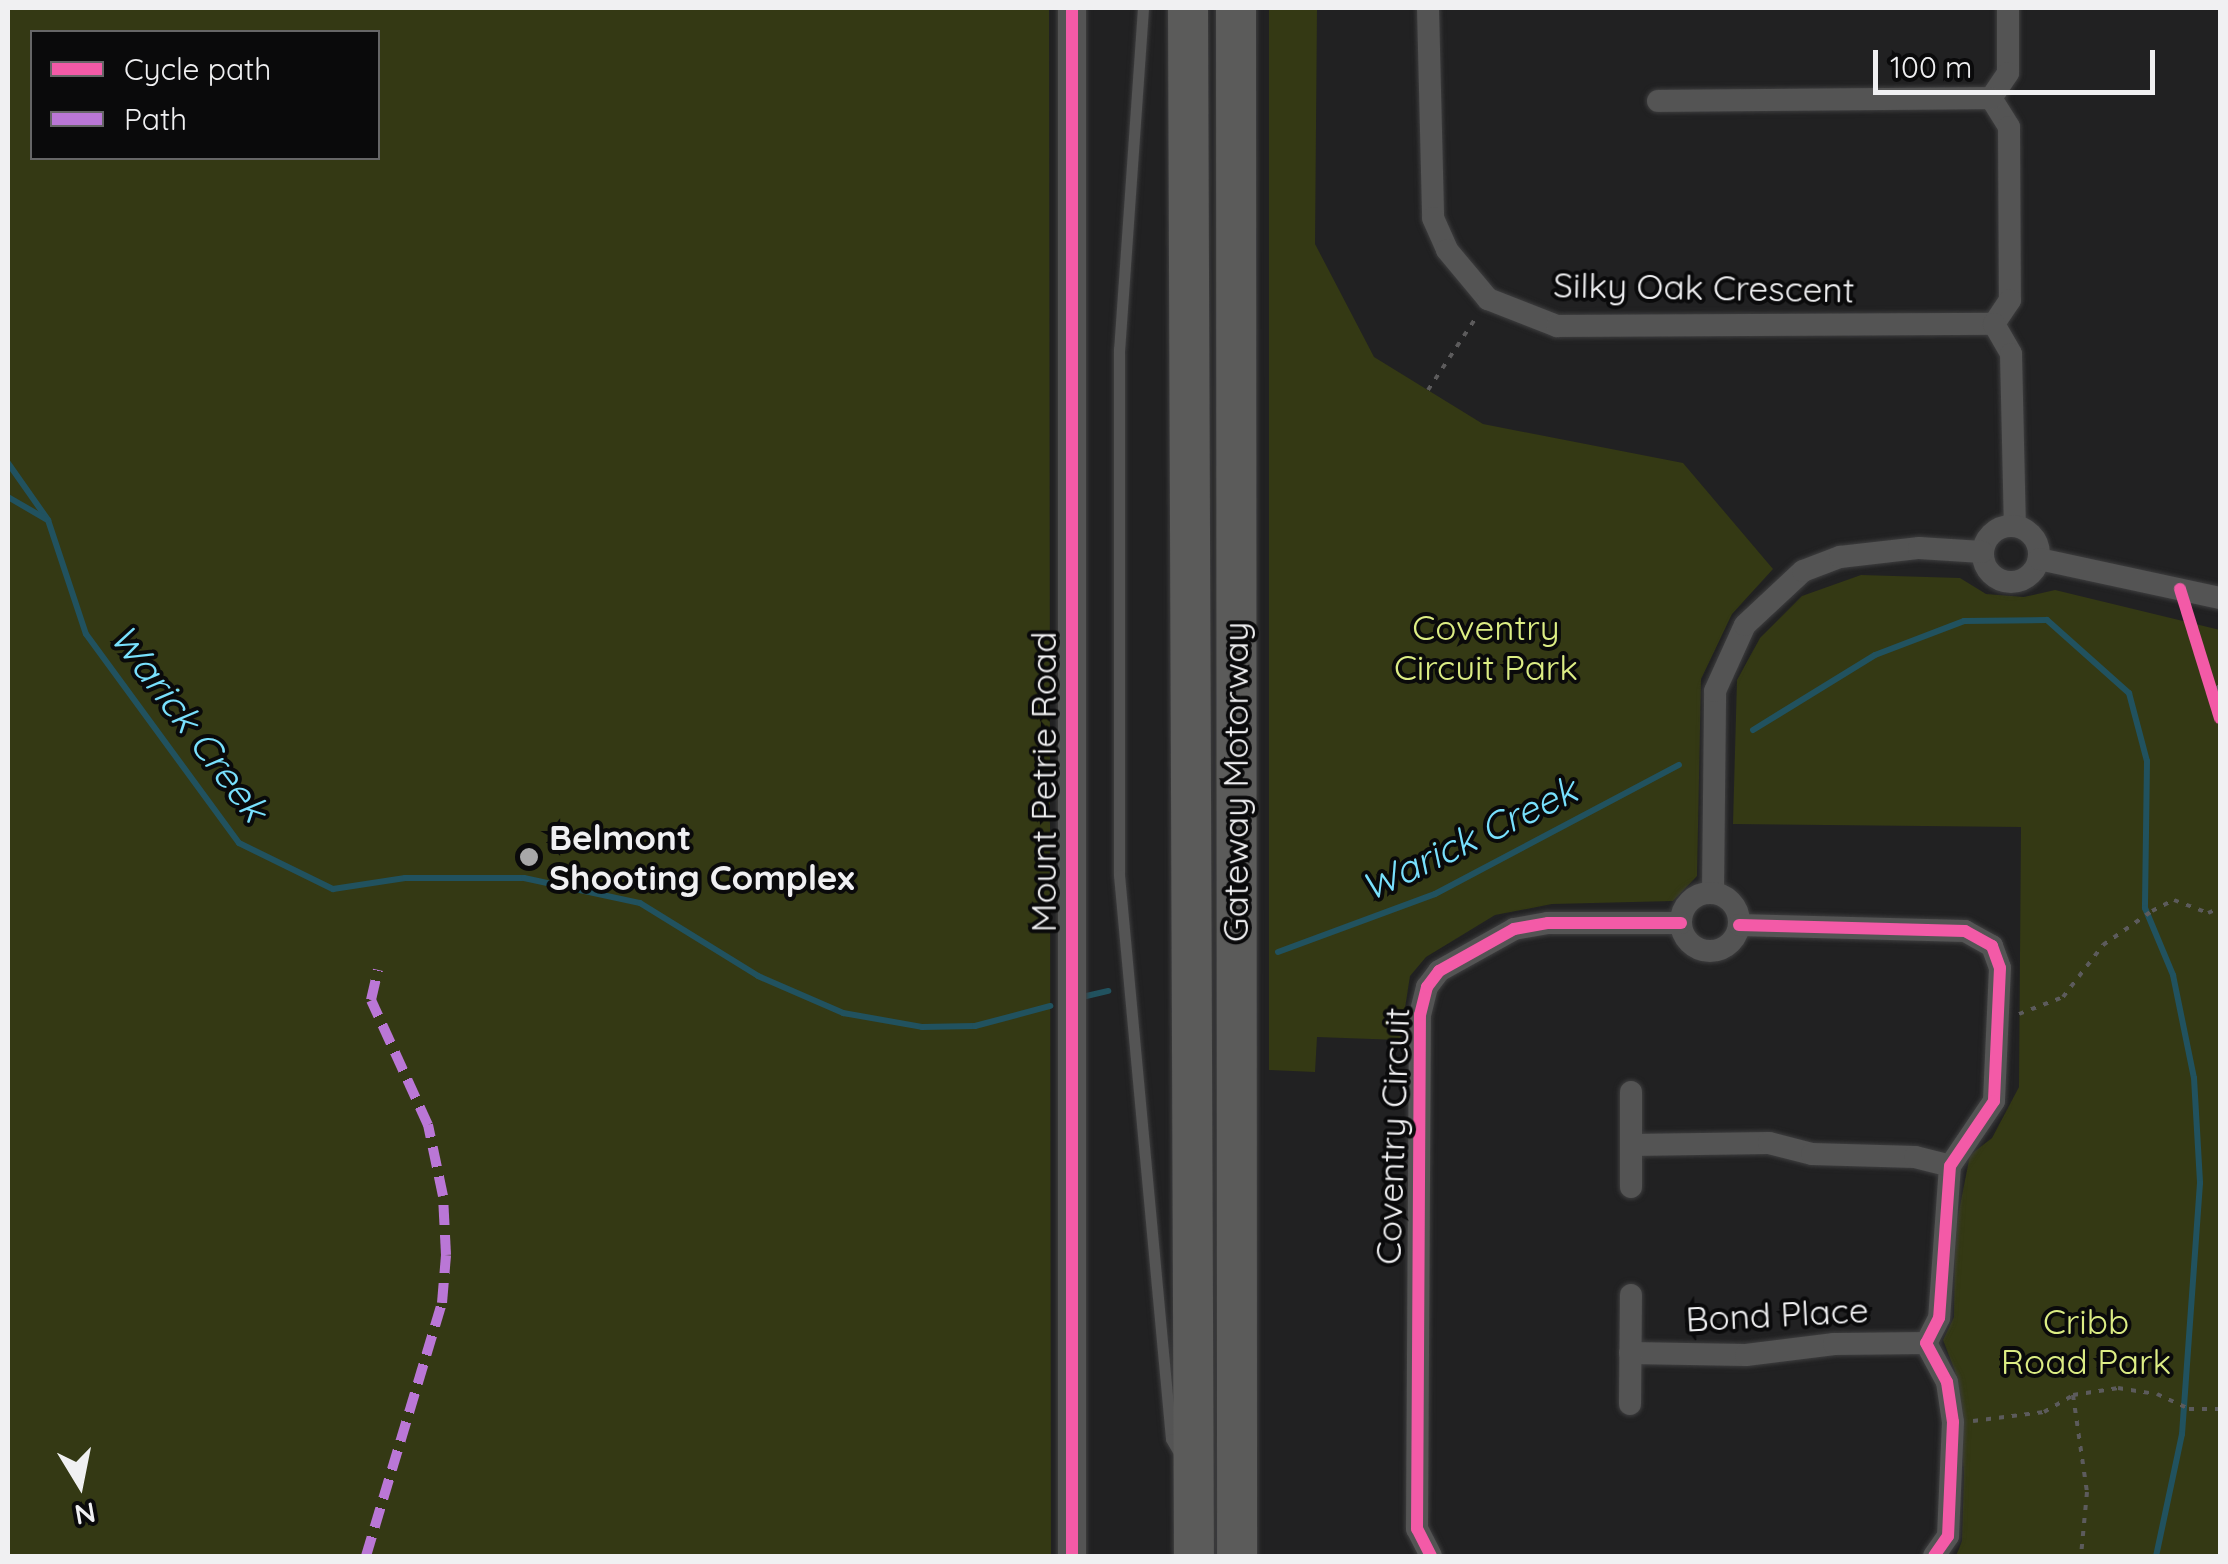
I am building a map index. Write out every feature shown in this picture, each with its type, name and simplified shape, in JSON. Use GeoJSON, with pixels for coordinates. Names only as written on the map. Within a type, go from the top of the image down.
{"type":"FeatureCollection","features":[{"type":"Feature","properties":{"kind":"highway","name":"Gateway Motorway"},"geometry":{"type":"LineString","coordinates":[[1188,8],[1194,1556]]}},
{"type":"Feature","properties":{"kind":"highway","name":"Gateway Motorway"},"geometry":{"type":"LineString","coordinates":[[1236,8],[1237,1556]]}},
{"type":"Feature","properties":{"kind":"street","name":"Mount Petrie Road"},"geometry":{"type":"LineString","coordinates":[[1072,8],[1072,1556]]}},
{"type":"Feature","properties":{"kind":"street","name":"Silky Oak Crescent"},"geometry":{"type":"LineString","coordinates":[[1428,8],[1433,218],[1455,262],[1488,299],[1556,326],[1994,324]]}},
{"type":"Feature","properties":{"kind":"street"},"geometry":{"type":"LineString","coordinates":[[1991,98],[2008,73],[2008,8]]}},
{"type":"Feature","properties":{"kind":"street"},"geometry":{"type":"LineString","coordinates":[[1658,101],[1991,98]]}},
{"type":"Feature","properties":{"kind":"street"},"geometry":{"type":"LineString","coordinates":[[1991,98],[2009,127],[2010,300],[1994,324],[2011,354],[2015,526]]}},
{"type":"Feature","properties":{"kind":"street"},"geometry":{"type":"LineString","coordinates":[[2015,526],[2034,538],[2038,559],[2027,576],[2007,582],[1989,572],[1982,552],[1993,532],[2015,526]]}},
{"type":"Feature","properties":{"kind":"street"},"geometry":{"type":"LineString","coordinates":[[1714,893],[1715,691],[1744,625],[1803,571],[1840,558],[1918,548],[1982,552]]}},
{"type":"Feature","properties":{"kind":"street"},"geometry":{"type":"LineString","coordinates":[[2038,559],[2220,598]]}},
{"type":"Feature","properties":{"kind":"street"},"geometry":{"type":"LineString","coordinates":[[1714,893],[1732,904],[1739,925],[1729,944],[1709,951],[1690,942],[1681,923],[1690,900],[1714,893]]}},
{"type":"Feature","properties":{"kind":"street","name":"Coventry Circuit"},"geometry":{"type":"LineString","coordinates":[[1430,1556],[1416,1529],[1420,1015],[1427,987],[1439,971],[1514,929],[1548,923],[1681,923]]}},
{"type":"Feature","properties":{"kind":"street"},"geometry":{"type":"LineString","coordinates":[[1739,925],[1965,931],[1992,946],[2000,968],[1994,1101],[1950,1166],[1939,1318],[1926,1343],[1947,1382],[1954,1422],[1948,1536],[1934,1556]]}},
{"type":"Feature","properties":{"kind":"street"},"geometry":{"type":"LineString","coordinates":[[1631,1092],[1631,1187]]}},
{"type":"Feature","properties":{"kind":"street"},"geometry":{"type":"LineString","coordinates":[[1631,1146],[1769,1143],[1812,1154],[1915,1157],[1950,1166]]}},
{"type":"Feature","properties":{"kind":"street"},"geometry":{"type":"LineString","coordinates":[[1630,1295],[1630,1404]]}},
{"type":"Feature","properties":{"kind":"street","name":"Bond Place"},"geometry":{"type":"LineString","coordinates":[[1630,1352],[1746,1355],[1834,1344],[1926,1343]]}},
{"type":"Feature","properties":{"kind":"lane"},"geometry":{"type":"LineString","coordinates":[[1143,8],[1118,366],[1119,875],[1171,1439],[1194,1478]]}},
{"type":"Feature","properties":{"kind":"path"},"geometry":{"type":"LineString","coordinates":[[1428,390],[1488,299]]}},
{"type":"Feature","properties":{"kind":"path"},"geometry":{"type":"LineString","coordinates":[[2196,650],[2214,706]]}},
{"type":"Feature","properties":{"kind":"path"},"geometry":{"type":"LineString","coordinates":[[2201,665],[2220,690]]}},
{"type":"Feature","properties":{"kind":"path"},"geometry":{"type":"LineString","coordinates":[[2000,1012],[2029,1015],[2063,997],[2103,945],[2174,900],[2208,913],[2220,908]]}},
{"type":"Feature","properties":{"kind":"path"},"geometry":{"type":"LineString","coordinates":[[1954,1422],[2044,1412],[2073,1395],[2118,1388],[2189,1409],[2220,1409]]}},
{"type":"Feature","properties":{"kind":"path"},"geometry":{"type":"LineString","coordinates":[[2073,1395],[2087,1492],[2080,1556]]}},
{"type":"Feature","properties":{"kind":"green space","name":"Belmont Shooting Complex"},"geometry":{"type":"Polygon","coordinates":[[[8,8],[1049,8],[1051,1556],[8,1556],[8,8]]]}},
{"type":"Feature","properties":{"kind":"green space","name":"Coventry Circuit Park"},"geometry":{"type":"Polygon","coordinates":[[[1269,8],[1317,8],[1315,244],[1374,357],[1483,424],[1683,463],[1773,569],[1732,614],[1701,679],[1697,876],[1673,901],[1552,904],[1495,915],[1426,957],[1410,976],[1400,1040],[1317,1037],[1315,1072],[1269,1070],[1269,8]]]}},
{"type":"Feature","properties":{"kind":"green space","name":"Cribb Road Park"},"geometry":{"type":"Polygon","coordinates":[[[1861,575],[1960,578],[1986,594],[2024,597],[2055,590],[2220,630],[2220,1556],[1956,1556],[1962,1541],[1964,1472],[1955,1371],[1943,1340],[1954,1317],[1955,1231],[1970,1155],[1992,1138],[2019,1087],[2021,827],[1733,824],[1737,680],[1760,638],[1802,596],[1861,575]]]}},
{"type":"Feature","properties":{"kind":"waterway","name":"Warick Creek"},"geometry":{"type":"LineString","coordinates":[[8,463],[48,520],[86,634],[239,843],[333,889],[405,878],[524,878],[640,903],[758,976],[843,1013],[922,1027],[975,1026],[1050,1006]]}},
{"type":"Feature","properties":{"kind":"waterway"},"geometry":{"type":"LineString","coordinates":[[8,497],[46,519]]}},
{"type":"Feature","properties":{"kind":"waterway","name":"Warick Creek"},"geometry":{"type":"LineString","coordinates":[[1753,730],[1875,655],[1964,621],[2047,620],[2129,693],[2147,761],[2145,908],[2173,975],[2194,1078],[2200,1183],[2182,1434],[2156,1556]]}},
{"type":"Feature","properties":{"kind":"waterway","name":"Warick Creek"},"geometry":{"type":"LineString","coordinates":[[1278,952],[1435,894],[1679,765]]}},
{"type":"Feature","properties":{"kind":"waterway","name":"Warick Creek"},"geometry":{"type":"LineString","coordinates":[[1082,997],[1108,991]]}},
{"type":"Feature","properties":{"kind":"marked path"},"geometry":{"type":"LineString","coordinates":[[366,1556],[442,1303],[446,1255],[443,1196],[428,1125],[371,1000],[378,970]]}},
{"type":"Feature","properties":{"kind":"cycle path"},"geometry":{"type":"LineString","coordinates":[[1072,8],[1072,1556]]}},
{"type":"Feature","properties":{"kind":"cycle path"},"geometry":{"type":"LineString","coordinates":[[2180,589],[2220,718]]}},
{"type":"Feature","properties":{"kind":"cycle path"},"geometry":{"type":"LineString","coordinates":[[1431,1556],[1417,1529],[1420,1015],[1427,987],[1439,971],[1514,929],[1548,923],[1681,923]]}},
{"type":"Feature","properties":{"kind":"cycle path"},"geometry":{"type":"LineString","coordinates":[[1739,925],[1965,931],[1992,946],[2000,968],[1994,1101],[1950,1166],[1939,1318],[1926,1343],[1947,1382],[1953,1422],[1948,1536],[1934,1556]]}},
{"type":"Feature","properties":{"kind":"place","name":"Belmont Shooting Complex"},"geometry":{"type":"Point","coordinates":[529,857]}}]}
